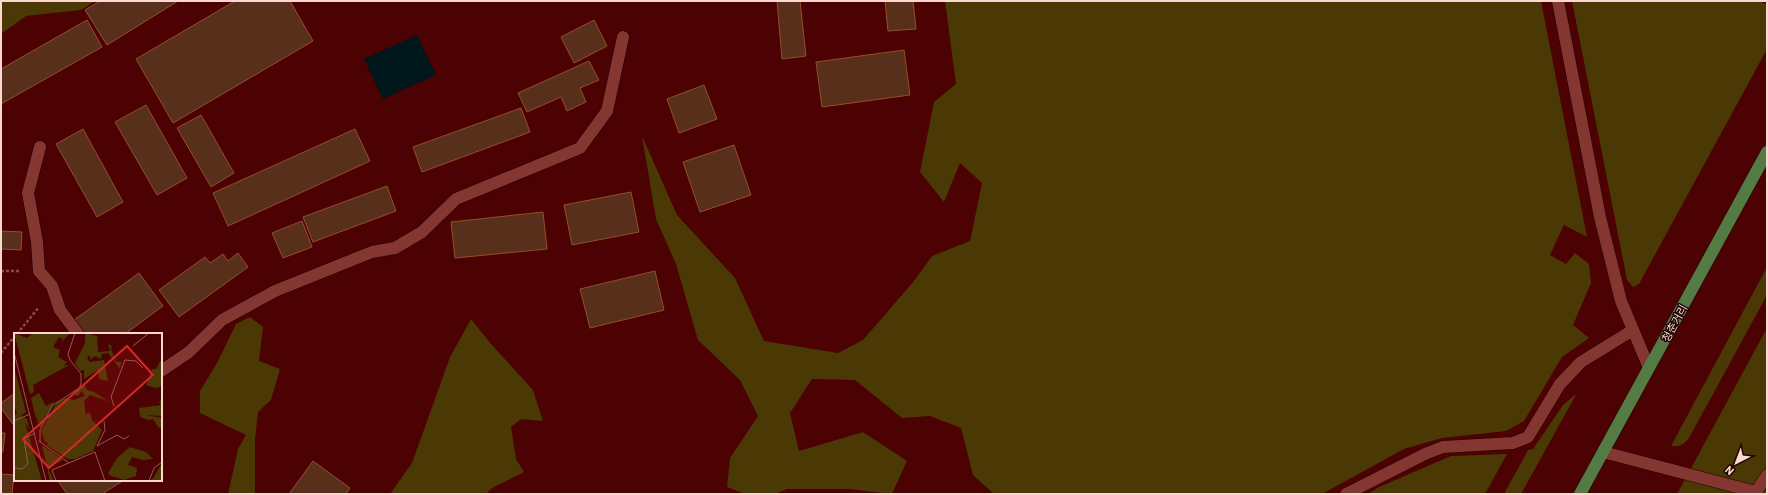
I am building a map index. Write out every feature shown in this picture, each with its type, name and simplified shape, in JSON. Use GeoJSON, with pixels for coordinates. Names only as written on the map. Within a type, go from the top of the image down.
{"type":"FeatureCollection","features":[{"type":"Feature","properties":{"kind":"main road","name":"청춘거리"},"geometry":{"type":"LineString","coordinates":[[1580,494],[1767,152]]}},
{"type":"Feature","properties":{"kind":"street"},"geometry":{"type":"LineString","coordinates":[[1558,1],[1600,217],[1621,301],[1649,368]]}},
{"type":"Feature","properties":{"kind":"street"},"geometry":{"type":"LineString","coordinates":[[162,370],[189,352],[222,320],[275,291],[372,252],[395,248],[422,232],[456,199],[580,148],[607,111],[623,37]]}},
{"type":"Feature","properties":{"kind":"street"},"geometry":{"type":"LineString","coordinates":[[40,147],[28,193],[37,242],[40,271],[52,286],[60,310],[77,333]]}},
{"type":"Feature","properties":{"kind":"street"},"geometry":{"type":"LineString","coordinates":[[1346,494],[1425,454],[1443,447],[1513,443],[1528,437],[1560,384],[1581,362],[1634,330]]}},
{"type":"Feature","properties":{"kind":"street"},"geometry":{"type":"LineString","coordinates":[[1603,452],[1756,492],[1767,475]]}},
{"type":"Feature","properties":{"kind":"path"},"geometry":{"type":"LineString","coordinates":[[18,333],[52,286]]}},
{"type":"Feature","properties":{"kind":"path"},"geometry":{"type":"LineString","coordinates":[[1,353],[14,337]]}},
{"type":"Feature","properties":{"kind":"shaded area"},"geometry":{"type":"Polygon","coordinates":[[[1,1],[95,1],[81,10],[26,16],[1,34],[1,1]]]}},
{"type":"Feature","properties":{"kind":"shaded area"},"geometry":{"type":"Polygon","coordinates":[[[945,1],[1541,1],[1587,237],[1564,225],[1550,255],[1566,264],[1575,253],[1589,264],[1591,283],[1573,325],[1589,338],[1562,357],[1524,421],[1506,431],[1442,438],[1404,449],[1322,494],[994,494],[973,475],[961,428],[930,416],[902,418],[855,380],[812,379],[790,413],[799,451],[863,432],[907,461],[892,494],[850,489],[787,489],[775,494],[745,494],[727,487],[730,458],[758,416],[740,380],[698,340],[676,264],[656,219],[642,136],[677,215],[735,278],[764,341],[838,353],[863,340],[914,281],[932,256],[970,241],[982,183],[960,163],[944,202],[920,172],[934,102],[956,84],[945,1]]]}},
{"type":"Feature","properties":{"kind":"shaded area"},"geometry":{"type":"Polygon","coordinates":[[[1572,1],[1758,1],[1767,4],[1767,49],[1639,284],[1633,287],[1627,280],[1572,1]]]}},
{"type":"Feature","properties":{"kind":"shaded area"},"geometry":{"type":"Polygon","coordinates":[[[1767,267],[1767,295],[1689,438],[1681,445],[1671,446],[1767,267]]]}},
{"type":"Feature","properties":{"kind":"shaded area"},"geometry":{"type":"Polygon","coordinates":[[[250,317],[263,327],[259,361],[280,369],[271,400],[258,412],[255,440],[255,494],[228,494],[238,449],[246,435],[200,413],[200,391],[217,363],[236,324],[250,317]]]}},
{"type":"Feature","properties":{"kind":"shaded area"},"geometry":{"type":"Polygon","coordinates":[[[471,319],[491,344],[533,390],[543,421],[521,419],[511,427],[516,459],[524,472],[492,488],[486,494],[390,494],[412,463],[450,357],[471,319]]]}},
{"type":"Feature","properties":{"kind":"shaded area"},"geometry":{"type":"Polygon","coordinates":[[[1767,328],[1767,494],[1677,494],[1767,328]]]}},
{"type":"Feature","properties":{"kind":"shaded area"},"geometry":{"type":"Polygon","coordinates":[[[1577,393],[1521,494],[1504,494],[1528,450],[1533,449],[1563,405],[1577,393]]]}},
{"type":"Feature","properties":{"kind":"shaded area"},"geometry":{"type":"Polygon","coordinates":[[[1507,454],[1485,494],[1368,494],[1379,487],[1451,456],[1507,454]]]}},
{"type":"Feature","properties":{"kind":"water"},"geometry":{"type":"Polygon","coordinates":[[[417,35],[436,75],[383,99],[364,59],[417,35]]]}},
{"type":"Feature","properties":{"kind":"building"},"geometry":{"type":"Polygon","coordinates":[[[100,1],[178,1],[107,45],[85,10],[100,1]]]}},
{"type":"Feature","properties":{"kind":"building"},"geometry":{"type":"Polygon","coordinates":[[[235,1],[290,1],[313,41],[173,123],[136,59],[235,1]]]}},
{"type":"Feature","properties":{"kind":"building"},"geometry":{"type":"Polygon","coordinates":[[[777,1],[800,1],[806,56],[782,59],[777,1]]]}},
{"type":"Feature","properties":{"kind":"building"},"geometry":{"type":"Polygon","coordinates":[[[885,1],[913,1],[916,29],[888,31],[885,1]]]}},
{"type":"Feature","properties":{"kind":"building"},"geometry":{"type":"Polygon","coordinates":[[[87,20],[102,47],[1,104],[1,69],[87,20]]]}},
{"type":"Feature","properties":{"kind":"building"},"geometry":{"type":"Polygon","coordinates":[[[594,20],[607,46],[574,63],[561,37],[594,20]]]}},
{"type":"Feature","properties":{"kind":"building"},"geometry":{"type":"Polygon","coordinates":[[[904,50],[910,95],[822,107],[816,62],[904,50]]]}},
{"type":"Feature","properties":{"kind":"building"},"geometry":{"type":"Polygon","coordinates":[[[589,61],[599,80],[580,88],[586,102],[567,111],[561,97],[527,112],[518,93],[589,61]]]}},
{"type":"Feature","properties":{"kind":"building"},"geometry":{"type":"Polygon","coordinates":[[[704,85],[717,119],[679,133],[667,99],[704,85]]]}},
{"type":"Feature","properties":{"kind":"building"},"geometry":{"type":"Polygon","coordinates":[[[146,105],[187,178],[157,195],[115,122],[146,105]]]}},
{"type":"Feature","properties":{"kind":"building"},"geometry":{"type":"Polygon","coordinates":[[[521,108],[530,132],[422,172],[413,147],[521,108]]]}},
{"type":"Feature","properties":{"kind":"building"},"geometry":{"type":"Polygon","coordinates":[[[201,115],[234,173],[211,187],[177,128],[201,115]]]}},
{"type":"Feature","properties":{"kind":"building"},"geometry":{"type":"Polygon","coordinates":[[[83,129],[123,202],[97,217],[56,144],[83,129]]]}},
{"type":"Feature","properties":{"kind":"building"},"geometry":{"type":"Polygon","coordinates":[[[355,129],[370,161],[228,226],[213,193],[355,129]]]}},
{"type":"Feature","properties":{"kind":"building"},"geometry":{"type":"Polygon","coordinates":[[[734,145],[751,195],[700,212],[683,162],[734,145]]]}},
{"type":"Feature","properties":{"kind":"building"},"geometry":{"type":"Polygon","coordinates":[[[387,186],[396,211],[313,242],[303,217],[387,186]]]}},
{"type":"Feature","properties":{"kind":"building"},"geometry":{"type":"Polygon","coordinates":[[[631,192],[639,232],[572,245],[564,205],[631,192]]]}},
{"type":"Feature","properties":{"kind":"building"},"geometry":{"type":"Polygon","coordinates":[[[543,212],[547,249],[455,258],[451,222],[543,212]]]}},
{"type":"Feature","properties":{"kind":"building"},"geometry":{"type":"Polygon","coordinates":[[[302,221],[312,247],[283,258],[272,233],[302,221]]]}},
{"type":"Feature","properties":{"kind":"building"},"geometry":{"type":"Polygon","coordinates":[[[1,231],[22,232],[21,250],[1,249],[1,231]]]}},
{"type":"Feature","properties":{"kind":"building"},"geometry":{"type":"Polygon","coordinates":[[[238,253],[248,267],[179,317],[159,290],[205,257],[210,263],[223,254],[228,261],[238,253]]]}},
{"type":"Feature","properties":{"kind":"building"},"geometry":{"type":"Polygon","coordinates":[[[655,271],[664,310],[590,328],[580,289],[655,271]]]}},
{"type":"Feature","properties":{"kind":"building"},"geometry":{"type":"Polygon","coordinates":[[[139,273],[163,306],[126,333],[83,333],[74,320],[139,273]]]}},
{"type":"Feature","properties":{"kind":"building"},"geometry":{"type":"Polygon","coordinates":[[[14,394],[14,426],[1,408],[1,403],[14,394]]]}},
{"type":"Feature","properties":{"kind":"building"},"geometry":{"type":"Polygon","coordinates":[[[1,433],[5,433],[3,452],[1,452],[1,433]]]}},
{"type":"Feature","properties":{"kind":"building"},"geometry":{"type":"Polygon","coordinates":[[[313,461],[350,488],[346,494],[289,494],[313,461]]]}},
{"type":"Feature","properties":{"kind":"building"},"geometry":{"type":"Polygon","coordinates":[[[1,474],[14,475],[12,494],[1,494],[1,474]]]}},
{"type":"Feature","properties":{"kind":"building"},"geometry":{"type":"Polygon","coordinates":[[[58,481],[122,481],[102,494],[67,494],[58,481]]]}}]}
